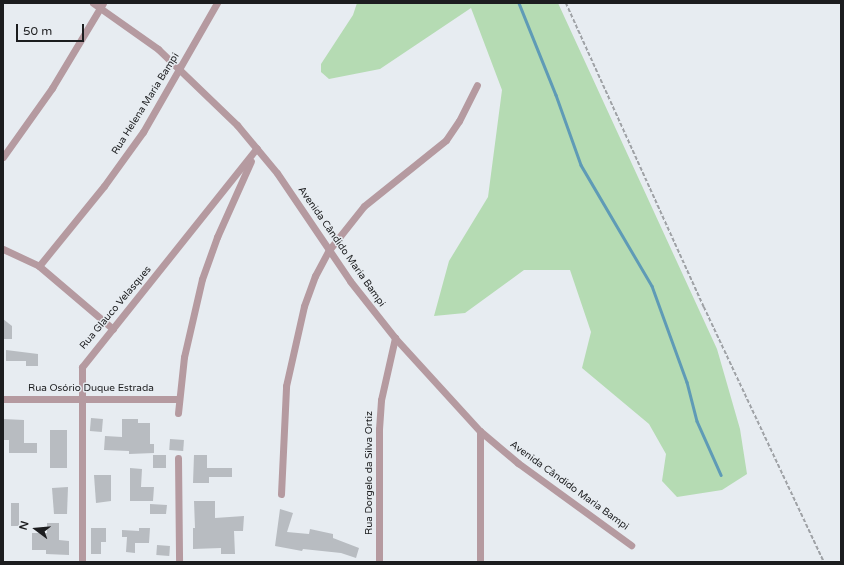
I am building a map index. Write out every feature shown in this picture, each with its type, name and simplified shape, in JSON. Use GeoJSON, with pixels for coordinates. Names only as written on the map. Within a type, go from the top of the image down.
{"type":"FeatureCollection","features":[{"type":"Feature","properties":{"kind":"street","name":"Avenida Cândido Maria Bampi"},"geometry":{"type":"LineString","coordinates":[[93,3],[102,5],[181,69],[258,148],[277,172],[329,250],[395,338],[480,431],[518,463],[632,545]]}},
{"type":"Feature","properties":{"kind":"street","name":"Rua Helena Maria Bampi"},"geometry":{"type":"LineString","coordinates":[[38,266],[127,154],[181,69],[217,3]]}},
{"type":"Feature","properties":{"kind":"street"},"geometry":{"type":"LineString","coordinates":[[3,157],[52,88],[102,5]]}},
{"type":"Feature","properties":{"kind":"street"},"geometry":{"type":"LineString","coordinates":[[281,494],[283,414],[291,359],[304,306],[329,250],[364,206],[446,140],[459,121],[477,85]]}},
{"type":"Feature","properties":{"kind":"street"},"geometry":{"type":"LineString","coordinates":[[178,413],[192,317],[202,279],[235,194],[258,148]]}},
{"type":"Feature","properties":{"kind":"street","name":"Rua Glauco Velasques"},"geometry":{"type":"LineString","coordinates":[[82,562],[81,375],[84,362],[113,329],[258,148]]}},
{"type":"Feature","properties":{"kind":"street"},"geometry":{"type":"LineString","coordinates":[[3,249],[38,266],[113,329]]}},
{"type":"Feature","properties":{"kind":"street","name":"Rua Dorgelo da Silva Ortiz"},"geometry":{"type":"LineString","coordinates":[[379,562],[379,429],[381,400],[395,338]]}},
{"type":"Feature","properties":{"kind":"street","name":"Rua Osório Duque Estrada"},"geometry":{"type":"LineString","coordinates":[[3,399],[179,399]]}},
{"type":"Feature","properties":{"kind":"street"},"geometry":{"type":"LineString","coordinates":[[480,431],[481,561]]}},
{"type":"Feature","properties":{"kind":"street"},"geometry":{"type":"LineString","coordinates":[[178,458],[179,562]]}},
{"type":"Feature","properties":{"kind":"path"},"geometry":{"type":"LineString","coordinates":[[566,3],[704,307],[824,562]]}},
{"type":"Feature","properties":{"kind":"green space"},"geometry":{"type":"Polygon","coordinates":[[[357,3],[558,3],[717,349],[740,429],[747,474],[722,490],[677,497],[662,481],[666,454],[649,424],[582,368],[591,332],[570,270],[524,270],[465,313],[434,316],[449,261],[488,197],[502,90],[471,8],[380,69],[329,79],[321,72],[321,64],[353,15],[357,3]]]}},
{"type":"Feature","properties":{"kind":"building"},"geometry":{"type":"Polygon","coordinates":[[[3,319],[12,326],[12,339],[3,339],[3,319]]]}},
{"type":"Feature","properties":{"kind":"building"},"geometry":{"type":"Polygon","coordinates":[[[6,350],[38,354],[38,366],[26,366],[26,361],[6,361],[6,350]]]}},
{"type":"Feature","properties":{"kind":"building"},"geometry":{"type":"Polygon","coordinates":[[[91,418],[103,419],[102,432],[90,431],[91,418]]]}},
{"type":"Feature","properties":{"kind":"building"},"geometry":{"type":"Polygon","coordinates":[[[3,419],[24,420],[24,443],[37,443],[37,453],[9,453],[9,440],[3,440],[3,419]]]}},
{"type":"Feature","properties":{"kind":"building"},"geometry":{"type":"Polygon","coordinates":[[[122,419],[138,419],[138,423],[150,423],[150,444],[154,444],[154,453],[129,454],[129,451],[104,450],[105,436],[122,437],[122,419]]]}},
{"type":"Feature","properties":{"kind":"building"},"geometry":{"type":"Polygon","coordinates":[[[50,430],[67,430],[67,468],[50,468],[50,430]]]}},
{"type":"Feature","properties":{"kind":"building"},"geometry":{"type":"Polygon","coordinates":[[[170,439],[184,440],[183,451],[169,450],[170,439]]]}},
{"type":"Feature","properties":{"kind":"building"},"geometry":{"type":"Polygon","coordinates":[[[153,455],[166,455],[166,468],[153,468],[153,455]]]}},
{"type":"Feature","properties":{"kind":"building"},"geometry":{"type":"Polygon","coordinates":[[[194,455],[207,455],[207,468],[232,468],[232,477],[209,477],[209,483],[193,483],[194,455]]]}},
{"type":"Feature","properties":{"kind":"building"},"geometry":{"type":"Polygon","coordinates":[[[130,468],[142,469],[141,487],[154,487],[153,501],[130,501],[130,468]]]}},
{"type":"Feature","properties":{"kind":"building"},"geometry":{"type":"Polygon","coordinates":[[[94,475],[111,475],[111,501],[96,503],[94,475]]]}},
{"type":"Feature","properties":{"kind":"building"},"geometry":{"type":"Polygon","coordinates":[[[68,487],[67,514],[54,514],[52,488],[68,487]]]}},
{"type":"Feature","properties":{"kind":"building"},"geometry":{"type":"Polygon","coordinates":[[[194,501],[215,501],[215,518],[244,516],[243,531],[234,531],[235,554],[221,554],[221,548],[193,549],[193,528],[195,528],[194,501]]]}},
{"type":"Feature","properties":{"kind":"building"},"geometry":{"type":"Polygon","coordinates":[[[11,503],[19,503],[19,526],[11,526],[11,503]]]}},
{"type":"Feature","properties":{"kind":"building"},"geometry":{"type":"Polygon","coordinates":[[[150,504],[167,505],[166,514],[150,514],[150,504]]]}},
{"type":"Feature","properties":{"kind":"building"},"geometry":{"type":"Polygon","coordinates":[[[280,509],[293,513],[287,532],[309,534],[310,529],[333,534],[333,538],[359,548],[356,558],[341,553],[303,549],[302,551],[275,546],[280,509]]]}},
{"type":"Feature","properties":{"kind":"building"},"geometry":{"type":"Polygon","coordinates":[[[47,523],[59,523],[59,540],[69,541],[69,555],[46,554],[46,550],[32,550],[32,533],[47,533],[47,523]]]}},
{"type":"Feature","properties":{"kind":"building"},"geometry":{"type":"Polygon","coordinates":[[[91,528],[106,528],[106,542],[101,542],[101,554],[91,554],[91,528]]]}},
{"type":"Feature","properties":{"kind":"building"},"geometry":{"type":"Polygon","coordinates":[[[139,528],[150,528],[149,543],[135,543],[135,553],[126,552],[127,537],[122,537],[122,530],[139,531],[139,528]]]}},
{"type":"Feature","properties":{"kind":"building"},"geometry":{"type":"Polygon","coordinates":[[[157,545],[170,546],[169,556],[156,555],[157,545]]]}},
{"type":"Feature","properties":{"kind":"waterway"},"geometry":{"type":"LineString","coordinates":[[519,3],[556,95],[581,165],[652,286],[687,382],[697,421],[721,475]]}}]}
